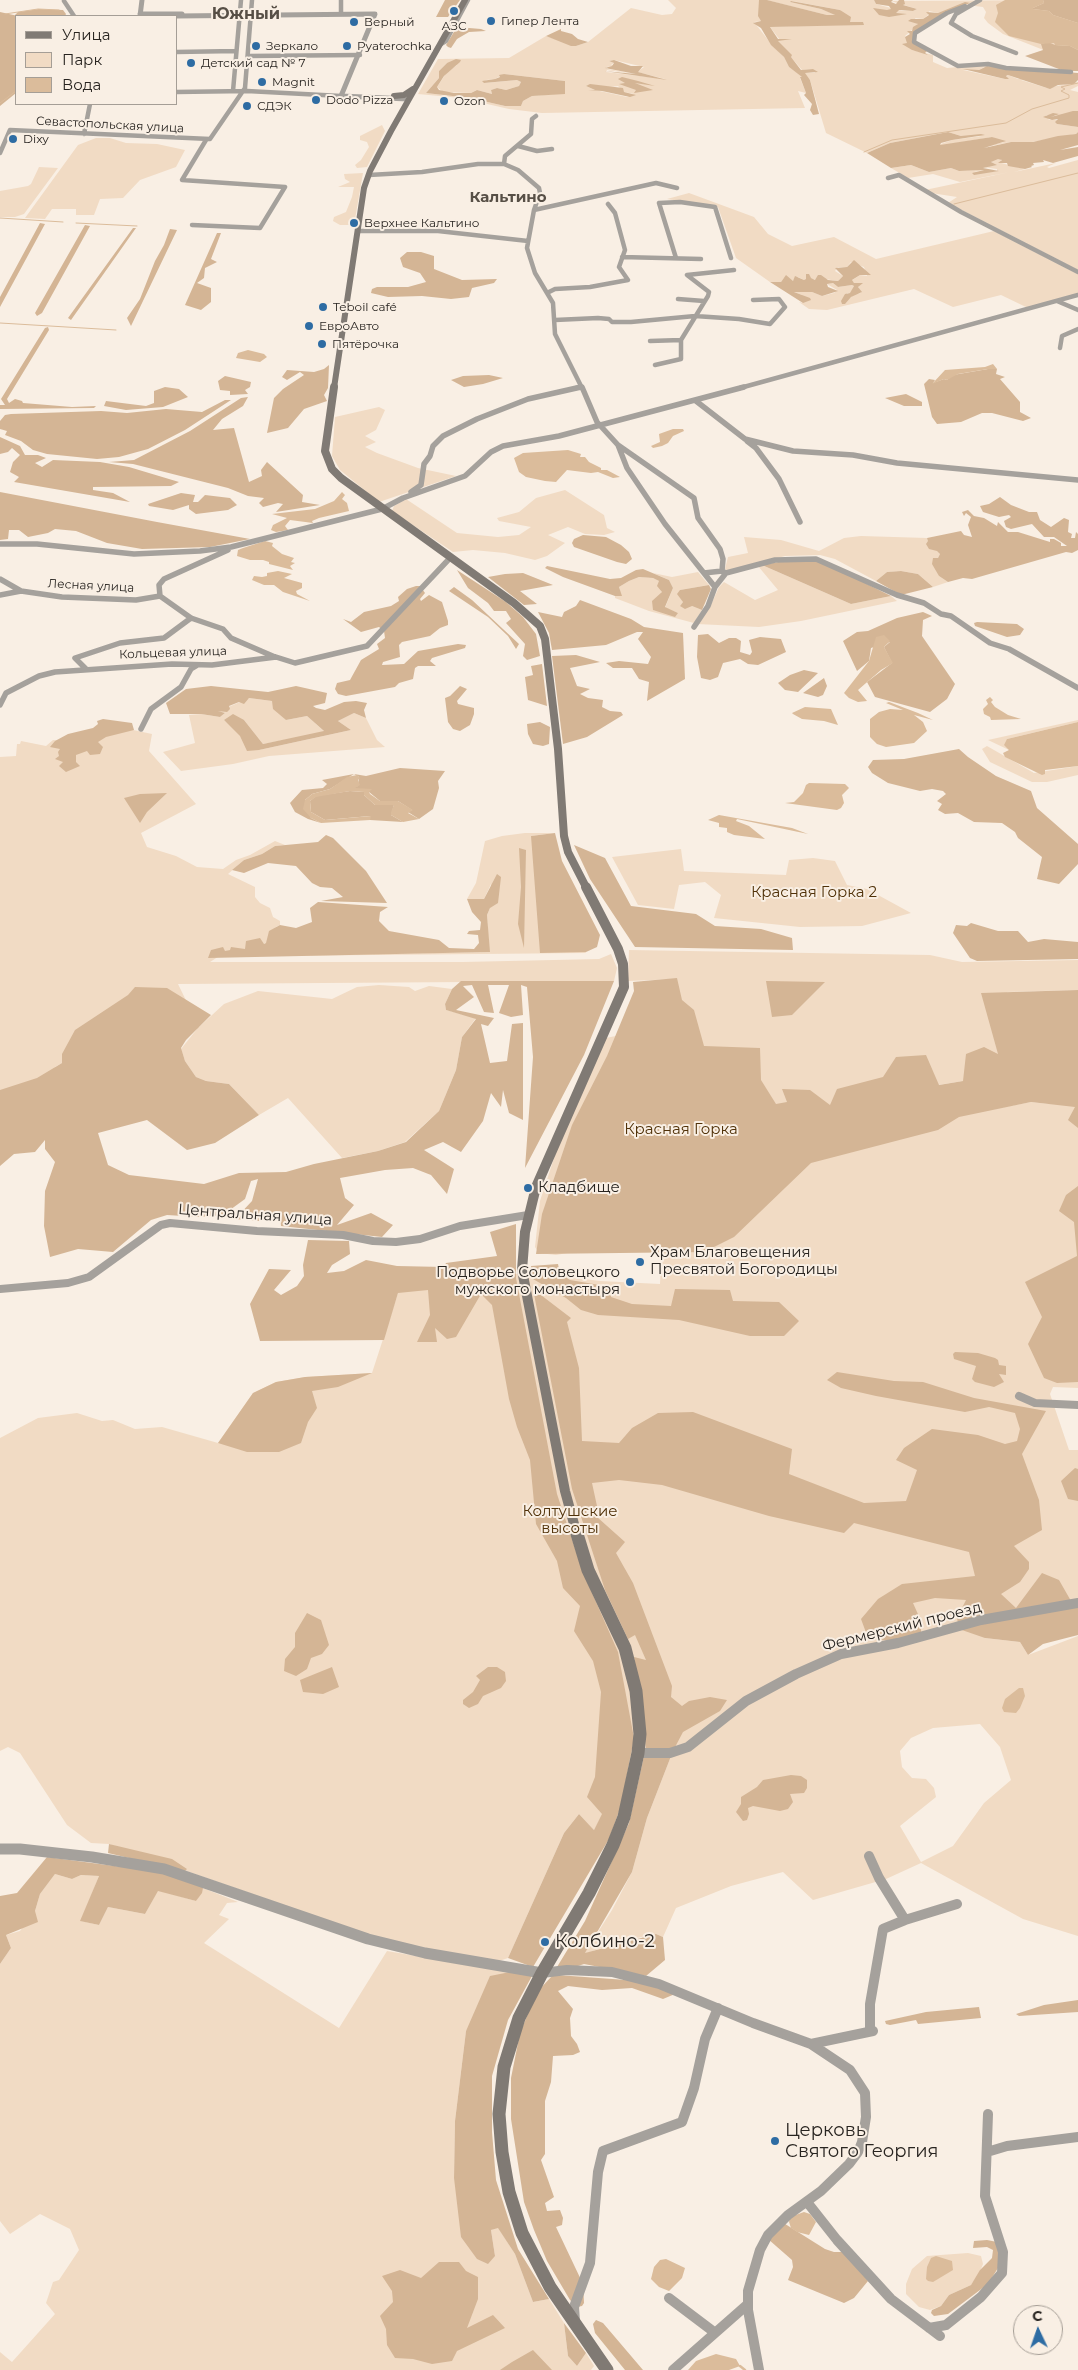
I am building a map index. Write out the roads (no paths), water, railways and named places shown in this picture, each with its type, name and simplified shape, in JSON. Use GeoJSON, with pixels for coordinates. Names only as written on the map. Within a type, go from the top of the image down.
{"type":"FeatureCollection","features":[{"type":"Feature","properties":{"kind":"main road"},"geometry":{"type":"LineString","coordinates":[[389,136],[467,0]]}},
{"type":"Feature","properties":{"kind":"main road"},"geometry":{"type":"LineString","coordinates":[[393,97],[408,93],[419,83]]}},
{"type":"Feature","properties":{"kind":"main road"},"geometry":{"type":"LineString","coordinates":[[393,97],[403,102],[403,108]]}},
{"type":"Feature","properties":{"kind":"main road"},"geometry":{"type":"LineString","coordinates":[[410,98],[403,108],[364,188],[325,451],[332,469],[340,478],[514,603],[540,626],[545,639],[558,749],[564,836],[568,852],[618,949],[624,972],[624,987],[620,997],[546,1162],[528,1215],[522,1270],[566,1492],[588,1570],[625,1648],[636,1691],[640,1734],[638,1753],[624,1817],[613,1845],[589,1893],[542,1972],[519,2018],[504,2067],[499,2114],[502,2152],[509,2192],[522,2232],[550,2287],[607,2370]]}},
{"type":"Feature","properties":{"kind":"street"},"geometry":{"type":"LineString","coordinates":[[142,0],[140,15],[375,14],[360,55],[341,95]]}},
{"type":"Feature","properties":{"kind":"street"},"geometry":{"type":"LineString","coordinates":[[233,90],[241,0]]}},
{"type":"Feature","properties":{"kind":"street"},"geometry":{"type":"LineString","coordinates":[[192,224],[260,228],[284,186],[182,180],[243,90],[252,0]]}},
{"type":"Feature","properties":{"kind":"street"},"geometry":{"type":"LineString","coordinates":[[341,0],[341,13]]}},
{"type":"Feature","properties":{"kind":"street"},"geometry":{"type":"LineString","coordinates":[[980,0],[947,13],[915,32],[914,42],[958,66],[988,64],[1006,68],[1071,72]]}},
{"type":"Feature","properties":{"kind":"street"},"geometry":{"type":"LineString","coordinates":[[64,1],[73,15]]}},
{"type":"Feature","properties":{"kind":"street"},"geometry":{"type":"LineString","coordinates":[[966,6],[956,14],[950,23],[972,36],[1016,52]]}},
{"type":"Feature","properties":{"kind":"street"},"geometry":{"type":"LineString","coordinates":[[178,16],[239,14]]}},
{"type":"Feature","properties":{"kind":"street"},"geometry":{"type":"LineString","coordinates":[[178,52],[236,51],[248,54],[360,55]]}},
{"type":"Feature","properties":{"kind":"street"},"geometry":{"type":"LineString","coordinates":[[178,92],[243,90],[410,98]]}},
{"type":"Feature","properties":{"kind":"street"},"geometry":{"type":"LineString","coordinates":[[84,134],[90,105]]}},
{"type":"Feature","properties":{"kind":"street"},"geometry":{"type":"LineString","coordinates":[[504,164],[503,159],[533,131],[532,119],[536,116]]}},
{"type":"Feature","properties":{"kind":"street","name":"Севастопольская улица"},"geometry":{"type":"LineString","coordinates":[[0,153],[10,130],[208,140]]}},
{"type":"Feature","properties":{"kind":"street"},"geometry":{"type":"LineString","coordinates":[[518,146],[537,151],[552,149]]}},
{"type":"Feature","properties":{"kind":"street"},"geometry":{"type":"LineString","coordinates":[[369,175],[422,172],[478,164],[504,164],[526,175],[539,188],[540,193],[534,210],[527,252],[535,273],[553,302],[555,334],[601,426],[618,445],[694,498],[698,518],[720,549],[724,572],[715,587],[708,606],[694,627]]}},
{"type":"Feature","properties":{"kind":"street"},"geometry":{"type":"LineString","coordinates":[[888,178],[899,175],[961,212],[1078,272]]}},
{"type":"Feature","properties":{"kind":"street"},"geometry":{"type":"LineString","coordinates":[[534,210],[656,183],[677,188]]}},
{"type":"Feature","properties":{"kind":"street"},"geometry":{"type":"LineString","coordinates":[[676,258],[660,203],[680,202],[715,207],[731,258]]}},
{"type":"Feature","properties":{"kind":"street"},"geometry":{"type":"LineString","coordinates":[[545,290],[590,287],[628,280],[619,267],[625,250],[615,213],[608,204]]}},
{"type":"Feature","properties":{"kind":"street"},"geometry":{"type":"LineString","coordinates":[[358,231],[443,231],[478,237],[528,241]]}},
{"type":"Feature","properties":{"kind":"street"},"geometry":{"type":"LineString","coordinates":[[622,257],[701,259]]}},
{"type":"Feature","properties":{"kind":"street"},"geometry":{"type":"LineString","coordinates":[[655,365],[680,359],[680,340],[709,292],[687,275],[734,270]]}},
{"type":"Feature","properties":{"kind":"street"},"geometry":{"type":"LineString","coordinates":[[0,544],[37,544],[140,554],[200,551],[231,547],[382,509],[403,498],[465,476],[496,448],[601,426],[1059,302],[1078,295]]}},
{"type":"Feature","properties":{"kind":"street"},"geometry":{"type":"LineString","coordinates":[[678,299],[704,301]]}},
{"type":"Feature","properties":{"kind":"street"},"geometry":{"type":"LineString","coordinates":[[555,320],[605,318],[612,322],[695,316],[739,319],[770,324],[785,307],[779,299],[753,300]]}},
{"type":"Feature","properties":{"kind":"street"},"geometry":{"type":"LineString","coordinates":[[1059,302],[1078,310]]}},
{"type":"Feature","properties":{"kind":"street"},"geometry":{"type":"LineString","coordinates":[[1060,348],[1062,336],[1078,329]]}},
{"type":"Feature","properties":{"kind":"street"},"geometry":{"type":"LineString","coordinates":[[650,341],[680,340]]}},
{"type":"Feature","properties":{"kind":"street"},"geometry":{"type":"LineString","coordinates":[[403,498],[421,485],[424,464],[430,456],[433,446],[443,436],[477,419],[528,399],[581,386]]}},
{"type":"Feature","properties":{"kind":"street"},"geometry":{"type":"LineString","coordinates":[[696,401],[756,448],[779,479],[800,522]]}},
{"type":"Feature","properties":{"kind":"street"},"geometry":{"type":"LineString","coordinates":[[745,439],[793,451],[843,454],[897,463],[1078,480]]}},
{"type":"Feature","properties":{"kind":"street"},"geometry":{"type":"LineString","coordinates":[[618,445],[627,468],[639,486],[677,540],[715,587]]}},
{"type":"Feature","properties":{"kind":"street"},"geometry":{"type":"LineString","coordinates":[[231,547],[228,551],[164,579],[159,585],[160,596],[191,618],[222,629],[231,638],[276,657]]}},
{"type":"Feature","properties":{"kind":"street","name":"Кольцевая улица"},"geometry":{"type":"LineString","coordinates":[[0,705],[6,693],[39,676],[55,672],[164,664],[196,666],[276,657],[295,664],[367,646],[450,558]]}},
{"type":"Feature","properties":{"kind":"street"},"geometry":{"type":"LineString","coordinates":[[704,573],[724,572],[792,558],[823,560],[896,595],[924,603],[941,614],[951,616],[990,643],[1009,649],[1078,688]]}},
{"type":"Feature","properties":{"kind":"street","name":"Лесная улица"},"geometry":{"type":"LineString","coordinates":[[0,580],[21,591]]}},
{"type":"Feature","properties":{"kind":"street","name":"Лесная улица"},"geometry":{"type":"LineString","coordinates":[[0,595],[21,591],[62,597],[136,600],[160,596]]}},
{"type":"Feature","properties":{"kind":"street"},"geometry":{"type":"LineString","coordinates":[[86,669],[74,658],[120,643],[164,638],[191,618]]}},
{"type":"Feature","properties":{"kind":"street"},"geometry":{"type":"LineString","coordinates":[[141,729],[151,708],[175,692],[191,669],[196,666]]}},
{"type":"Feature","properties":{"kind":"street","name":"Центральная улица"},"geometry":{"type":"LineString","coordinates":[[0,1288],[68,1283],[88,1277],[161,1225],[170,1223],[198,1224],[257,1232],[343,1235],[373,1241],[396,1242],[420,1239],[460,1226],[528,1215]]}},
{"type":"Feature","properties":{"kind":"street"},"geometry":{"type":"LineString","coordinates":[[1019,1396],[1035,1403],[1078,1405]]}},
{"type":"Feature","properties":{"kind":"street","name":"Фермерский проезд"},"geometry":{"type":"LineString","coordinates":[[638,1753],[670,1753],[688,1746],[746,1701],[796,1674],[841,1654],[898,1643],[981,1620],[1078,1603]]}},
{"type":"Feature","properties":{"kind":"street"},"geometry":{"type":"LineString","coordinates":[[0,1849],[20,1849],[92,1857],[164,1868],[283,1911],[382,1943],[451,1958],[542,1972],[567,1970],[629,1975],[659,1984],[811,2044],[850,2070],[865,2093],[866,2117],[862,2142],[858,2152],[849,2164],[807,2202],[788,2215],[768,2236],[760,2250],[748,2291],[748,2304],[759,2370]]}},
{"type":"Feature","properties":{"kind":"street"},"geometry":{"type":"LineString","coordinates":[[869,1856],[879,1878],[905,1920]]}},
{"type":"Feature","properties":{"kind":"street"},"geometry":{"type":"LineString","coordinates":[[811,2044],[872,2031],[870,2004],[883,1929],[957,1904]]}},
{"type":"Feature","properties":{"kind":"street"},"geometry":{"type":"LineString","coordinates":[[578,2330],[574,2320],[574,2307],[590,2263],[598,2172],[602,2151],[682,2122],[694,2088],[705,2039],[718,2008]]}},
{"type":"Feature","properties":{"kind":"street"},"geometry":{"type":"LineString","coordinates":[[929,2328],[946,2325],[981,2297],[1002,2273],[1003,2252],[985,2196],[988,2114]]}},
{"type":"Feature","properties":{"kind":"street"},"geometry":{"type":"LineString","coordinates":[[987,2152],[1007,2146],[1078,2137]]}},
{"type":"Feature","properties":{"kind":"street"},"geometry":{"type":"LineString","coordinates":[[807,2202],[837,2240],[891,2299],[940,2336]]}},
{"type":"Feature","properties":{"kind":"street"},"geometry":{"type":"LineString","coordinates":[[669,2298],[714,2332]]}},
{"type":"Feature","properties":{"kind":"street"},"geometry":{"type":"LineString","coordinates":[[673,2370],[748,2304]]}},
{"type":"Feature","properties":{"kind":"water"},"geometry":{"type":"Polygon","coordinates":[[[1005,0],[1043,0],[1044,3],[1033,9],[1049,11],[1053,15],[1078,23],[1078,50],[1070,46],[1055,45],[1054,43],[1041,44],[1009,36],[995,22],[998,13],[996,5],[1005,0]]]}},
{"type":"Feature","properties":{"kind":"water"},"geometry":{"type":"Polygon","coordinates":[[[248,350],[264,354],[267,357],[260,362],[236,358],[238,353],[248,350]]]}},
{"type":"Feature","properties":{"kind":"water"},"geometry":{"type":"Polygon","coordinates":[[[993,364],[997,369],[958,374],[947,380],[944,379],[932,384],[945,370],[985,367],[993,364]]]}},
{"type":"Feature","properties":{"kind":"water"},"geometry":{"type":"Polygon","coordinates":[[[673,429],[683,429],[684,431],[673,436],[668,443],[662,446],[653,448],[651,446],[660,442],[659,434],[673,429]]]}},
{"type":"Feature","properties":{"kind":"water"},"geometry":{"type":"Polygon","coordinates":[[[568,450],[581,454],[580,457],[585,457],[589,462],[601,468],[601,470],[607,470],[620,477],[613,478],[598,472],[567,470],[556,482],[545,481],[526,477],[519,472],[514,458],[523,453],[568,450]]]}},
{"type":"Feature","properties":{"kind":"water"},"geometry":{"type":"Polygon","coordinates":[[[342,492],[345,495],[342,499],[347,503],[349,511],[319,518],[312,521],[313,523],[290,520],[285,526],[288,530],[276,532],[271,530],[273,525],[287,518],[272,514],[315,509],[334,501],[342,492]]]}},
{"type":"Feature","properties":{"kind":"water"},"geometry":{"type":"Polygon","coordinates":[[[265,541],[273,543],[272,546],[282,554],[294,558],[291,562],[295,563],[290,566],[293,570],[269,564],[269,562],[263,560],[250,560],[237,556],[238,550],[265,541]]]}},
{"type":"Feature","properties":{"kind":"water"},"geometry":{"type":"Polygon","coordinates":[[[278,571],[292,574],[284,578],[302,583],[302,588],[296,591],[297,594],[310,601],[283,592],[274,585],[264,585],[252,580],[254,576],[267,576],[267,573],[278,571]]]}},
{"type":"Feature","properties":{"kind":"water"},"geometry":{"type":"Polygon","coordinates":[[[884,635],[890,641],[884,647],[893,663],[881,670],[858,690],[867,701],[858,702],[849,698],[844,693],[869,661],[876,637],[884,635]]]}},
{"type":"Feature","properties":{"kind":"water"},"geometry":{"type":"Polygon","coordinates":[[[990,697],[995,707],[1008,715],[1021,719],[991,720],[990,717],[984,714],[983,709],[988,704],[986,700],[990,697]]]}},
{"type":"Feature","properties":{"kind":"water"},"geometry":{"type":"Polygon","coordinates":[[[889,702],[933,720],[914,715],[923,722],[927,731],[914,743],[886,747],[877,744],[870,737],[870,719],[879,712],[890,709],[903,710],[886,703],[889,702]]]}},
{"type":"Feature","properties":{"kind":"water"},"geometry":{"type":"Polygon","coordinates":[[[805,707],[831,709],[838,725],[824,721],[802,719],[792,713],[805,707]]]}},
{"type":"Feature","properties":{"kind":"water"},"geometry":{"type":"Polygon","coordinates":[[[1078,722],[1078,766],[1045,770],[1045,774],[1042,775],[1005,757],[1003,753],[1009,750],[1004,745],[1007,739],[1078,722]]]}},
{"type":"Feature","properties":{"kind":"water"},"geometry":{"type":"Polygon","coordinates":[[[357,775],[360,778],[358,780],[360,785],[355,788],[372,789],[369,792],[370,794],[380,801],[398,801],[413,810],[408,813],[419,819],[403,822],[391,815],[394,805],[375,805],[364,795],[364,792],[350,791],[316,797],[310,801],[311,812],[325,820],[371,816],[370,820],[321,823],[311,818],[303,809],[305,800],[312,794],[330,789],[347,777],[357,775]]]}},
{"type":"Feature","properties":{"kind":"water"},"geometry":{"type":"Polygon","coordinates":[[[809,783],[845,784],[849,788],[842,795],[844,803],[841,808],[837,810],[785,803],[794,802],[809,783]]]}},
{"type":"Feature","properties":{"kind":"water"},"geometry":{"type":"Polygon","coordinates":[[[719,815],[792,828],[808,834],[737,819],[736,821],[749,826],[765,839],[734,835],[727,832],[727,828],[719,827],[719,823],[708,820],[719,815]]]}},
{"type":"Feature","properties":{"kind":"water"},"geometry":{"type":"Polygon","coordinates":[[[1019,1688],[1023,1688],[1025,1696],[1020,1708],[1016,1713],[1004,1712],[1002,1708],[1005,1699],[1019,1688]]]}},
{"type":"Feature","properties":{"kind":"water"},"geometry":{"type":"Polygon","coordinates":[[[804,2212],[810,2214],[816,2222],[809,2235],[797,2232],[791,2228],[789,2222],[790,2217],[804,2212]]]}},
{"type":"Feature","properties":{"kind":"water"},"geometry":{"type":"Polygon","coordinates":[[[936,2256],[952,2261],[953,2270],[933,2282],[928,2281],[926,2279],[927,2267],[931,2258],[936,2256]]]}},
{"type":"Feature","properties":{"kind":"water"},"geometry":{"type":"Polygon","coordinates":[[[666,2259],[685,2268],[682,2278],[669,2291],[659,2287],[651,2279],[654,2267],[660,2260],[666,2259]]]}},
{"type":"Feature","properties":{"kind":"water"},"geometry":{"type":"Polygon","coordinates":[[[716,2354],[736,2359],[740,2366],[729,2370],[688,2370],[696,2361],[716,2354]]]}},
{"type":"Feature","properties":{"kind":"waterway"},"geometry":{"type":"LineString","coordinates":[[5,14],[38,9],[59,10]]}},
{"type":"Feature","properties":{"kind":"waterway"},"geometry":{"type":"LineString","coordinates":[[864,152],[892,140],[1006,123],[1032,109],[1069,98],[1069,95],[1061,91],[1065,89],[1061,87],[1078,83]]}},
{"type":"Feature","properties":{"kind":"waterway"},"geometry":{"type":"LineString","coordinates":[[0,103],[15,92]]}},
{"type":"Feature","properties":{"kind":"waterway"},"geometry":{"type":"LineString","coordinates":[[954,204],[1078,173]]}},
{"type":"Feature","properties":{"kind":"waterway"},"geometry":{"type":"LineString","coordinates":[[0,218],[63,222]]}},
{"type":"Feature","properties":{"kind":"waterway"},"geometry":{"type":"LineString","coordinates":[[76,223],[137,226]]}},
{"type":"Feature","properties":{"kind":"waterway"},"geometry":{"type":"LineString","coordinates":[[0,323],[116,330]]}},
{"type":"Feature","properties":{"kind":"waterway"},"geometry":{"type":"LineString","coordinates":[[740,2366],[745,2370]]}},
{"type":"Feature","properties":{"kind":"place","name":"АЗС"},"geometry":{"type":"Point","coordinates":[454,11]}},
{"type":"Feature","properties":{"kind":"place","name":"Гипер Лента"},"geometry":{"type":"Point","coordinates":[491,21]}},
{"type":"Feature","properties":{"kind":"place","name":"Верный"},"geometry":{"type":"Point","coordinates":[354,22]}},
{"type":"Feature","properties":{"kind":"place","name":"Зеркало"},"geometry":{"type":"Point","coordinates":[256,46]}},
{"type":"Feature","properties":{"kind":"place","name":"Pyaterochka"},"geometry":{"type":"Point","coordinates":[347,46]}},
{"type":"Feature","properties":{"kind":"place","name":"Детский сад № 7"},"geometry":{"type":"Point","coordinates":[191,63]}},
{"type":"Feature","properties":{"kind":"place","name":"Magnit"},"geometry":{"type":"Point","coordinates":[262,82]}},
{"type":"Feature","properties":{"kind":"place","name":"Dodo Pizza"},"geometry":{"type":"Point","coordinates":[316,100]}},
{"type":"Feature","properties":{"kind":"place","name":"Ozon"},"geometry":{"type":"Point","coordinates":[444,101]}},
{"type":"Feature","properties":{"kind":"place","name":"СДЭК"},"geometry":{"type":"Point","coordinates":[247,106]}},
{"type":"Feature","properties":{"kind":"place","name":"Dixy"},"geometry":{"type":"Point","coordinates":[13,139]}},
{"type":"Feature","properties":{"kind":"place","name":"Верхнее Кальтино"},"geometry":{"type":"Point","coordinates":[354,223]}},
{"type":"Feature","properties":{"kind":"place","name":"Teboil café"},"geometry":{"type":"Point","coordinates":[323,307]}},
{"type":"Feature","properties":{"kind":"place","name":"ЕвроАвто"},"geometry":{"type":"Point","coordinates":[309,326]}},
{"type":"Feature","properties":{"kind":"place","name":"Пятёрочка"},"geometry":{"type":"Point","coordinates":[322,344]}},
{"type":"Feature","properties":{"kind":"place","name":"Кладбище"},"geometry":{"type":"Point","coordinates":[528,1188]}},
{"type":"Feature","properties":{"kind":"place","name":"Храм Благовещения Пресвятой Богородицы"},"geometry":{"type":"Point","coordinates":[640,1262]}},
{"type":"Feature","properties":{"kind":"place","name":"Подворье Соловецкого мужского монастыря"},"geometry":{"type":"Point","coordinates":[630,1282]}},
{"type":"Feature","properties":{"kind":"place","name":"Колбино-2"},"geometry":{"type":"Point","coordinates":[545,1942]}},
{"type":"Feature","properties":{"kind":"place","name":"Церковь Святого Георгия"},"geometry":{"type":"Point","coordinates":[775,2141]}},
{"type":"Feature","properties":{"kind":"district","name":"Южный"},"geometry":{"type":"Point","coordinates":[246,14]}},
{"type":"Feature","properties":{"kind":"district","name":"Кальтино"},"geometry":{"type":"Point","coordinates":[508,198]}},
{"type":"Feature","properties":{"kind":"park label","name":"Красная Горка 2"},"geometry":{"type":"Point","coordinates":[814,893]}},
{"type":"Feature","properties":{"kind":"park label","name":"Красная Горка"},"geometry":{"type":"Point","coordinates":[681,1130]}},
{"type":"Feature","properties":{"kind":"park label","name":"Колтушские высоты"},"geometry":{"type":"Point","coordinates":[570,1520]}}]}
